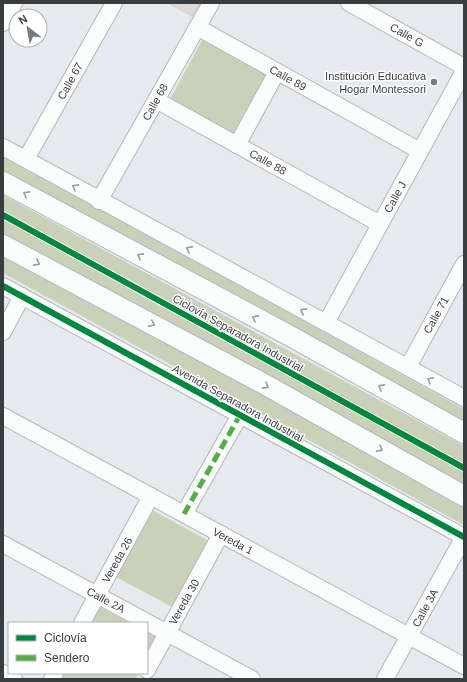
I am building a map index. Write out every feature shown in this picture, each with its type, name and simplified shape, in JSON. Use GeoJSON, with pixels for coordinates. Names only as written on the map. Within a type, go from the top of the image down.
{"type":"FeatureCollection","features":[{"type":"Feature","properties":{"kind":"main road"},"geometry":{"type":"LineString","coordinates":[[3,182],[292,337],[464,433]]}},
{"type":"Feature","properties":{"kind":"main road"},"geometry":{"type":"LineString","coordinates":[[3,245],[264,384],[464,496]]}},
{"type":"Feature","properties":{"kind":"street"},"geometry":{"type":"LineString","coordinates":[[3,23],[14,3]]}},
{"type":"Feature","properties":{"kind":"street","name":"Calle 67"},"geometry":{"type":"LineString","coordinates":[[26,160],[114,3]]}},
{"type":"Feature","properties":{"kind":"street","name":"Calle 68"},"geometry":{"type":"LineString","coordinates":[[100,200],[211,3]]}},
{"type":"Feature","properties":{"kind":"street","name":"Calle G"},"geometry":{"type":"LineString","coordinates":[[349,3],[464,67]]}},
{"type":"Feature","properties":{"kind":"street","name":"Calle 89"},"geometry":{"type":"LineString","coordinates":[[197,27],[420,151]]}},
{"type":"Feature","properties":{"kind":"street","name":"Calle J"},"geometry":{"type":"LineString","coordinates":[[326,323],[464,71]]}},
{"type":"Feature","properties":{"kind":"street"},"geometry":{"type":"LineString","coordinates":[[237,145],[277,72]]}},
{"type":"Feature","properties":{"kind":"street","name":"Calle 88"},"geometry":{"type":"LineString","coordinates":[[156,100],[380,224]]}},
{"type":"Feature","properties":{"kind":"street"},"geometry":{"type":"LineString","coordinates":[[3,147],[464,398]]}},
{"type":"Feature","properties":{"kind":"street","name":"Calle 71"},"geometry":{"type":"LineString","coordinates":[[408,367],[464,264]]}},
{"type":"Feature","properties":{"kind":"street","name":"Avenida Separadora Industrial"},"geometry":{"type":"LineString","coordinates":[[3,286],[464,537]]}},
{"type":"Feature","properties":{"kind":"street"},"geometry":{"type":"LineString","coordinates":[[3,332],[22,296]]}},
{"type":"Feature","properties":{"kind":"street"},"geometry":{"type":"LineString","coordinates":[[184,514],[240,415]]}},
{"type":"Feature","properties":{"kind":"street","name":"Vereda 1"},"geometry":{"type":"LineString","coordinates":[[3,416],[464,666]]}},
{"type":"Feature","properties":{"kind":"street","name":"Vereda 26"},"geometry":{"type":"LineString","coordinates":[[83,622],[152,496]]}},
{"type":"Feature","properties":{"kind":"street","name":"Vereda 30"},"geometry":{"type":"LineString","coordinates":[[148,668],[221,534]]}},
{"type":"Feature","properties":{"kind":"street","name":"Calle 3A"},"geometry":{"type":"LineString","coordinates":[[385,679],[464,537]]}},
{"type":"Feature","properties":{"kind":"street","name":"Calle 2A"},"geometry":{"type":"LineString","coordinates":[[3,544],[147,622]]}},
{"type":"Feature","properties":{"kind":"street","name":"Calle 2A"},"geometry":{"type":"LineString","coordinates":[[148,623],[252,679]]}},
{"type":"Feature","properties":{"kind":"street"},"geometry":{"type":"LineString","coordinates":[[3,673],[14,679]]}},
{"type":"Feature","properties":{"kind":"green space"},"geometry":{"type":"Polygon","coordinates":[[[203,39],[266,74],[232,135],[169,101],[203,39]]]}},
{"type":"Feature","properties":{"kind":"green space"},"geometry":{"type":"Polygon","coordinates":[[[3,156],[464,409],[464,426],[3,172],[3,156]]]}},
{"type":"Feature","properties":{"kind":"green space"},"geometry":{"type":"Polygon","coordinates":[[[3,195],[464,446],[464,489],[3,236],[3,195]]]}},
{"type":"Feature","properties":{"kind":"green space"},"geometry":{"type":"Polygon","coordinates":[[[3,253],[464,505],[464,525],[3,273],[3,253]]]}},
{"type":"Feature","properties":{"kind":"green space"},"geometry":{"type":"Polygon","coordinates":[[[152,510],[211,542],[176,609],[116,577],[152,510]]]}},
{"type":"Feature","properties":{"kind":"green space"},"geometry":{"type":"Polygon","coordinates":[[[98,606],[128,622],[90,622],[98,606]]]}},
{"type":"Feature","properties":{"kind":"green space"},"geometry":{"type":"Polygon","coordinates":[[[148,633],[158,638],[148,657],[148,633]]]}},
{"type":"Feature","properties":{"kind":"green space"},"geometry":{"type":"Polygon","coordinates":[[[62,674],[138,674],[136,679],[59,679],[62,674]]]}},
{"type":"Feature","properties":{"kind":"building"},"geometry":{"type":"Polygon","coordinates":[[[168,3],[200,3],[192,16],[168,3]]]}},
{"type":"Feature","properties":{"kind":"marked path"},"geometry":{"type":"LineString","coordinates":[[184,514],[240,415]]}},
{"type":"Feature","properties":{"kind":"cycle path","name":"Ciclovía Separadora Industrial"},"geometry":{"type":"LineString","coordinates":[[3,215],[464,468]]}},
{"type":"Feature","properties":{"kind":"cycle path"},"geometry":{"type":"LineString","coordinates":[[3,286],[464,537]]}},
{"type":"Feature","properties":{"kind":"place","name":"Institución Educativa Hogar Montessori"},"geometry":{"type":"Point","coordinates":[434,82]}}]}
